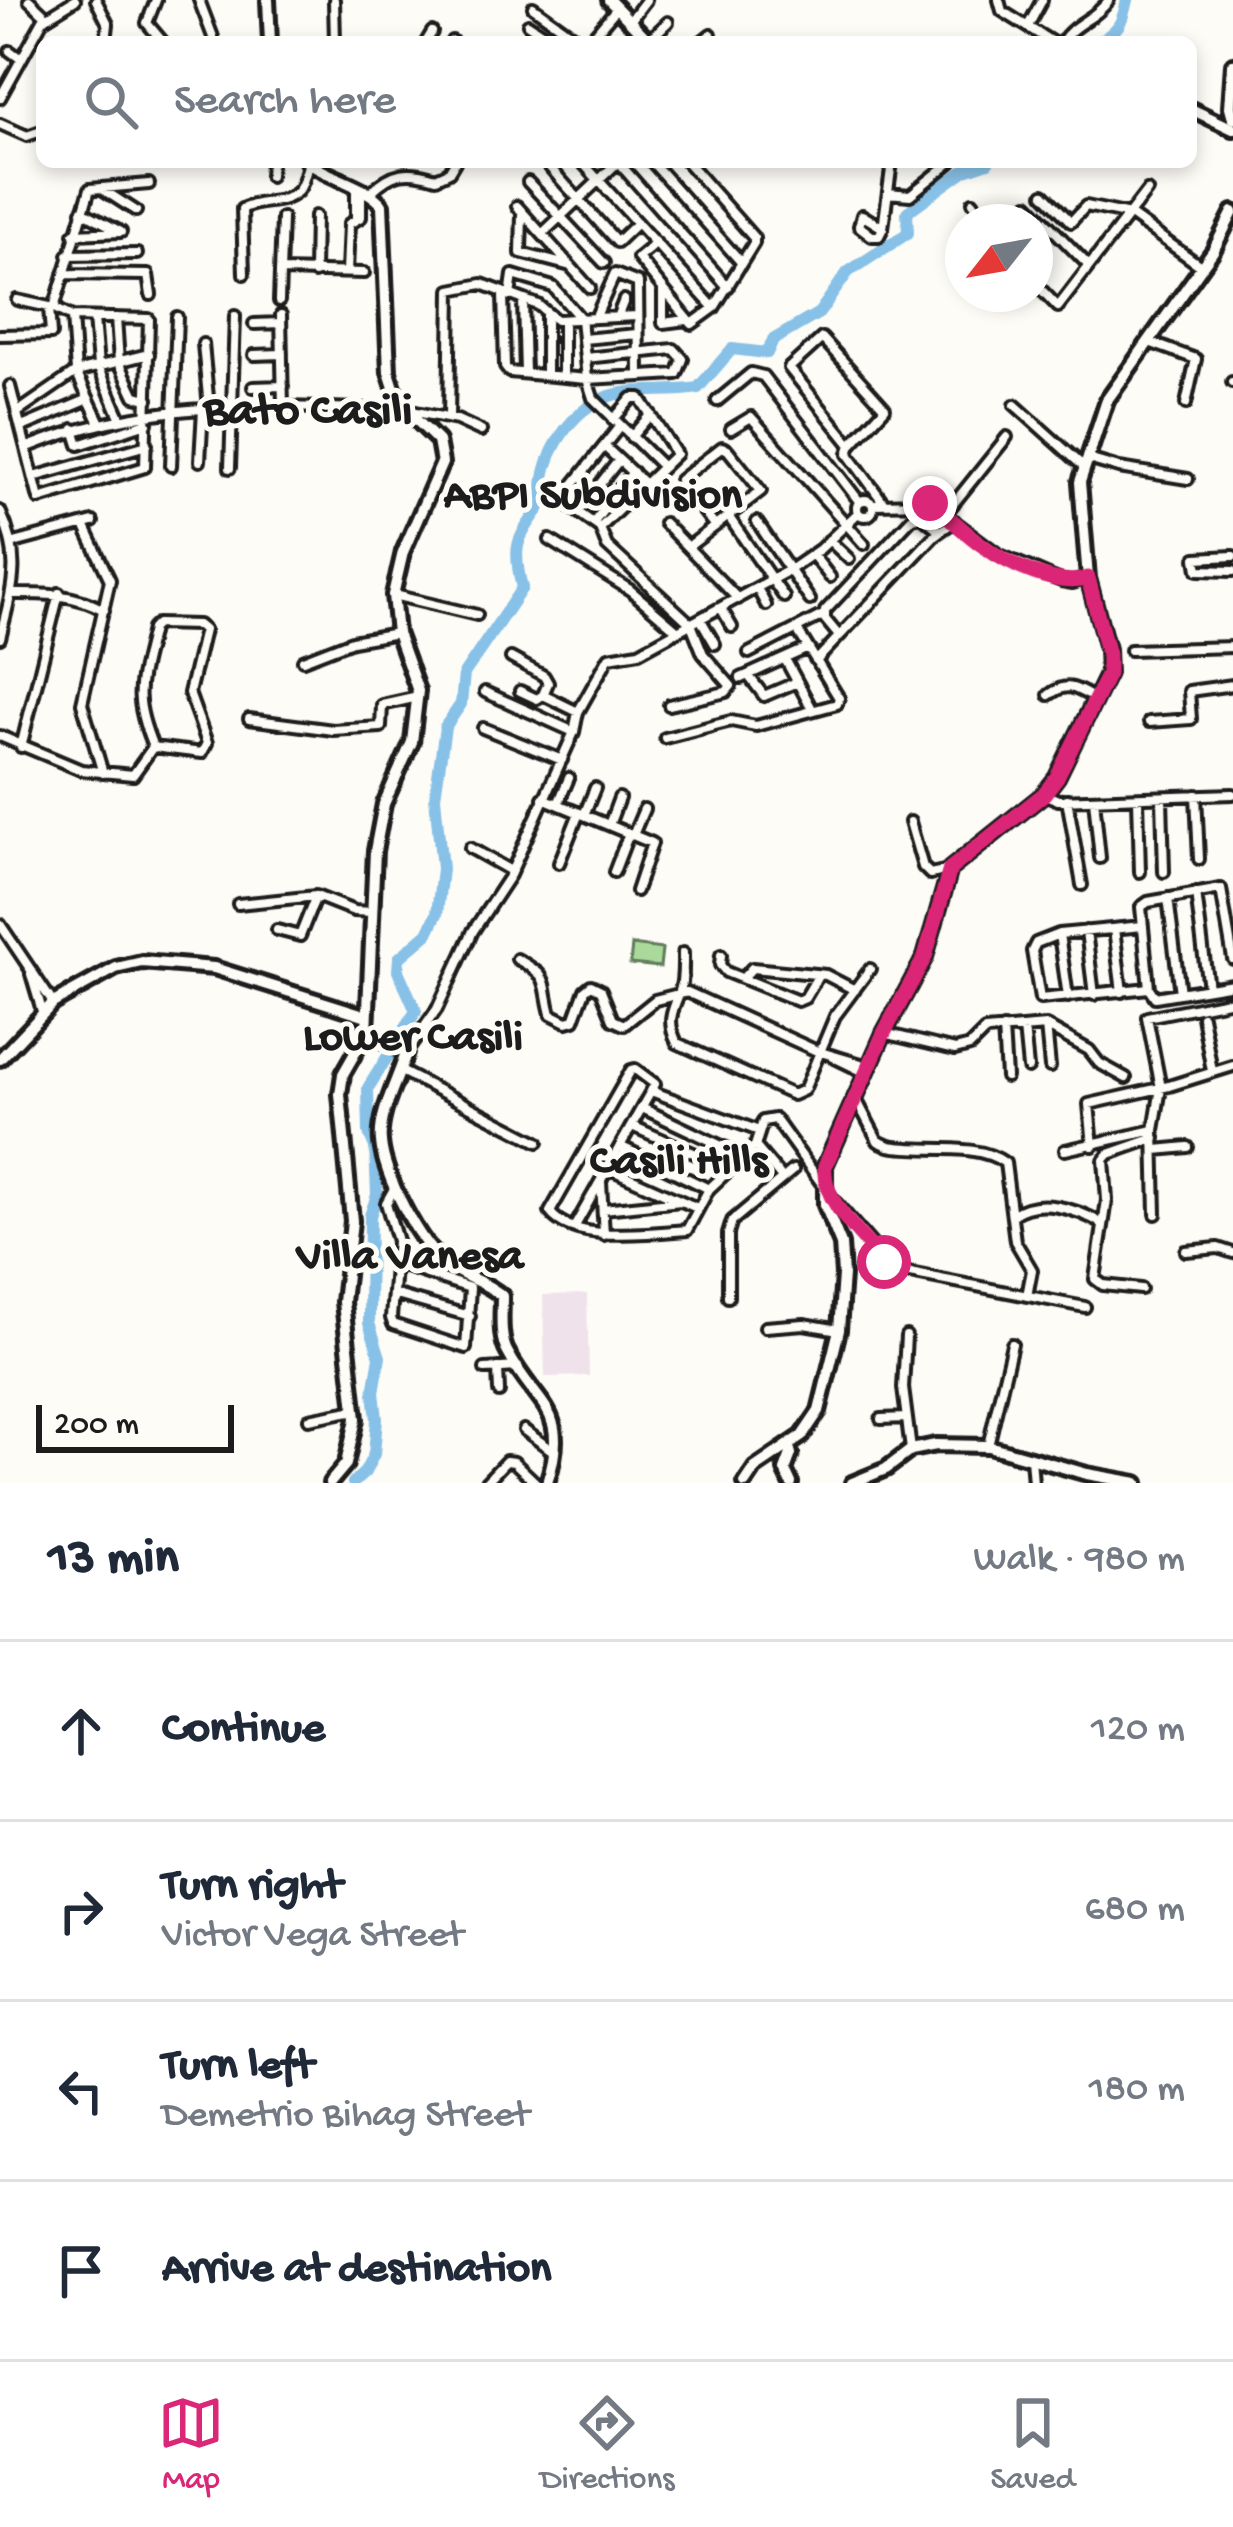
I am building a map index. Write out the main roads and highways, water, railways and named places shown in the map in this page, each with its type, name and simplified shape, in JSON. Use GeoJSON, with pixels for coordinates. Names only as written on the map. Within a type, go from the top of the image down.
{"type":"FeatureCollection","features":[{"type":"Feature","properties":{"kind":"waterway"},"geometry":{"type":"LineString","coordinates":[[1108,36],[1119,25],[1127,0]]}},
{"type":"Feature","properties":{"kind":"waterway"},"geometry":{"type":"LineString","coordinates":[[353,1483],[374,1454],[374,1392],[380,1357],[369,1323],[370,1216],[377,1195],[368,1088],[416,1011],[398,971],[399,958],[428,933],[437,914],[442,869],[435,797],[445,727],[461,704],[464,674],[522,588],[517,550],[544,502],[550,457],[566,429],[602,399],[698,388],[732,349],[767,353],[773,340],[819,313],[848,272],[908,233],[907,212],[971,168]]}},
{"type":"Feature","properties":{"kind":"district","name":"Bato Casili"},"geometry":{"type":"Point","coordinates":[308,413]}},
{"type":"Feature","properties":{"kind":"district","name":"ABPI Subdivision"},"geometry":{"type":"Point","coordinates":[593,497]}},
{"type":"Feature","properties":{"kind":"district","name":"Lower Casili"},"geometry":{"type":"Point","coordinates":[413,1039]}},
{"type":"Feature","properties":{"kind":"district","name":"Casili Hills"},"geometry":{"type":"Point","coordinates":[679,1163]}},
{"type":"Feature","properties":{"kind":"district","name":"Villa Vanesa"},"geometry":{"type":"Point","coordinates":[410,1258]}}]}
